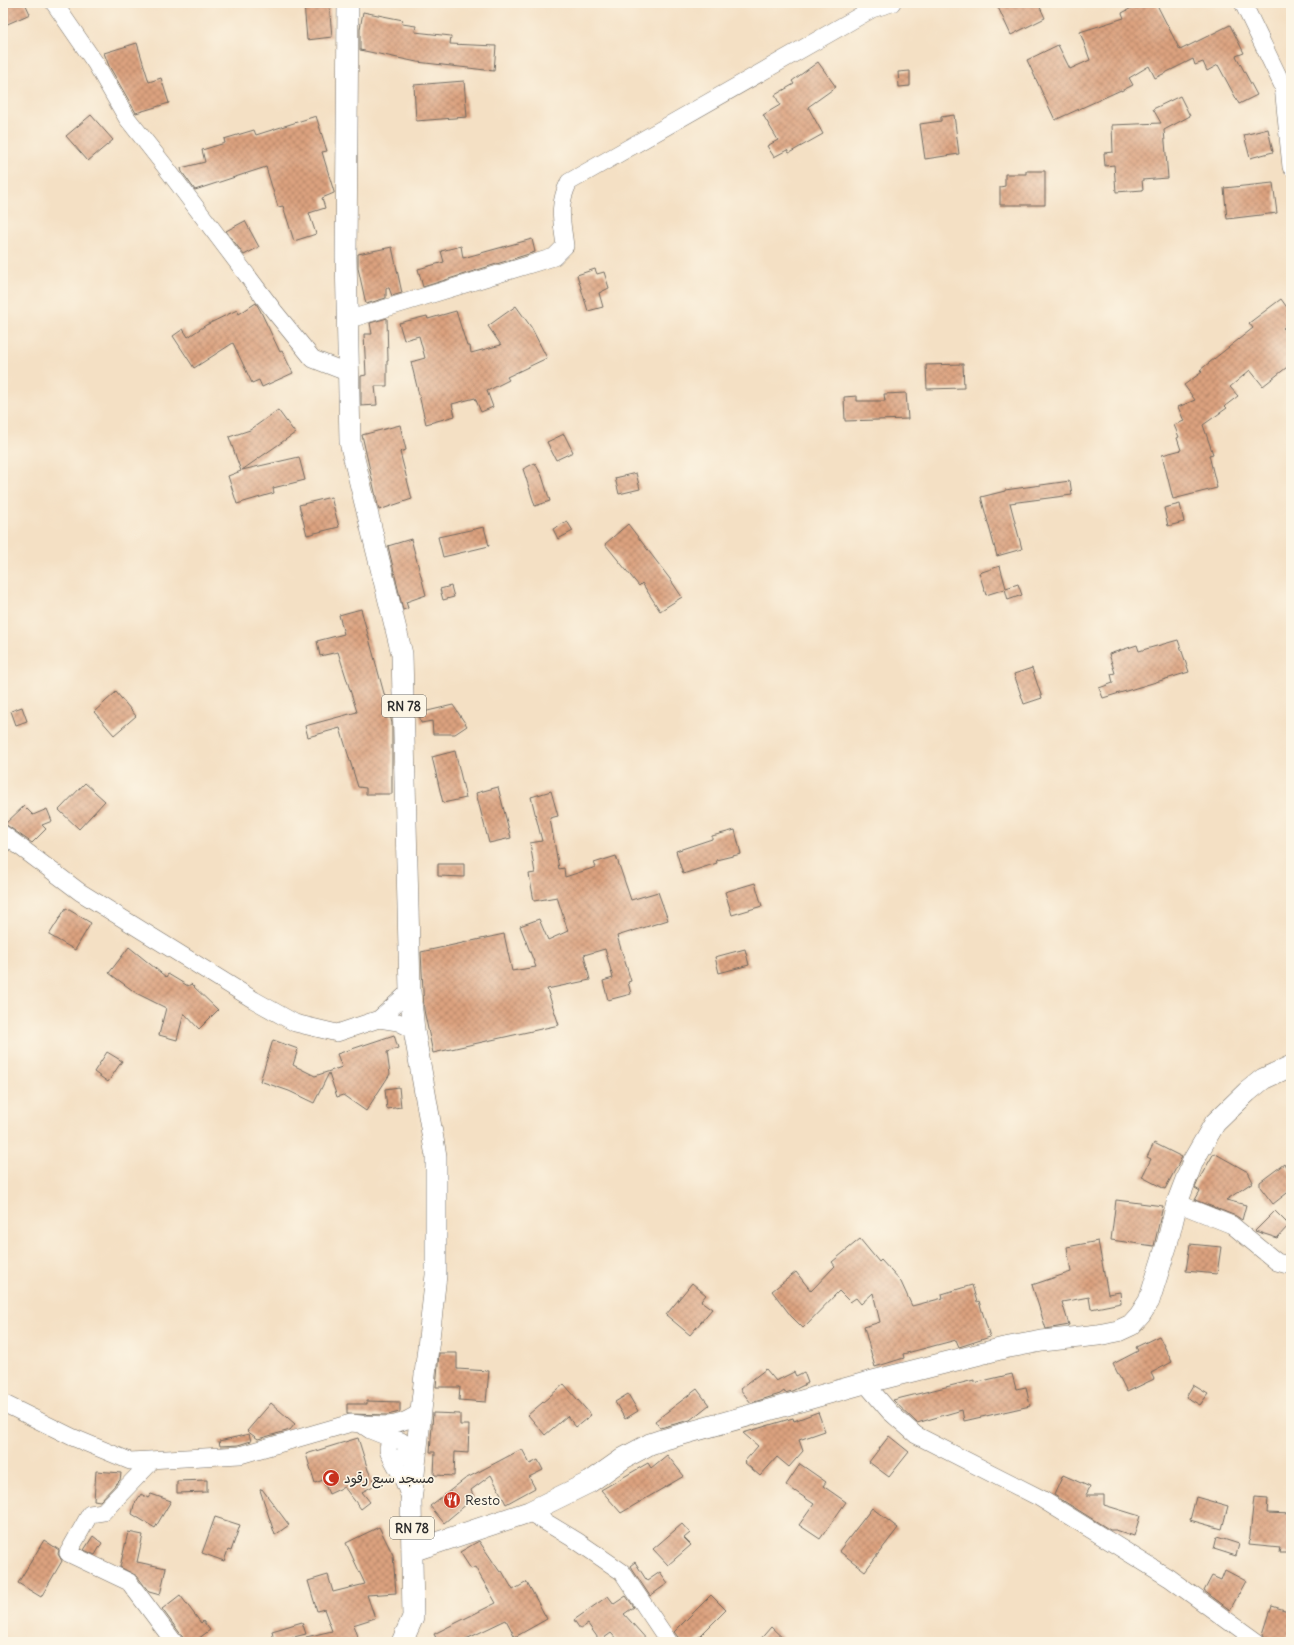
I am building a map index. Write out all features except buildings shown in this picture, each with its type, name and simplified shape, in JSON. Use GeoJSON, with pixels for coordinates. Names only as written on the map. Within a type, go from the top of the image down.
{"type":"FeatureCollection","features":[{"type":"Feature","properties":{"kind":"main road","name":"RN 78"},"geometry":{"type":"LineString","coordinates":[[348,3],[346,256],[350,442],[402,654],[410,991],[414,1030],[436,1156],[436,1275],[411,1501],[413,1617],[402,1642]]}},
{"type":"Feature","properties":{"kind":"main road"},"geometry":{"type":"LineString","coordinates":[[412,1551],[529,1512],[590,1482],[624,1458],[650,1444],[865,1383],[1004,1348],[1042,1341],[1098,1335],[1118,1331],[1131,1325],[1149,1301],[1167,1244],[1177,1203],[1193,1161],[1215,1123],[1247,1092],[1263,1079],[1291,1066]]}},
{"type":"Feature","properties":{"kind":"street"},"geometry":{"type":"LineString","coordinates":[[54,3],[96,64],[127,118],[274,311],[313,359],[349,372]]}},
{"type":"Feature","properties":{"kind":"street"},"geometry":{"type":"LineString","coordinates":[[347,320],[554,257],[565,246],[560,207],[563,194],[569,182],[873,6],[892,3]]}},
{"type":"Feature","properties":{"kind":"street"},"geometry":{"type":"LineString","coordinates":[[1243,3],[1282,86],[1291,167]]}},
{"type":"Feature","properties":{"kind":"street"},"geometry":{"type":"LineString","coordinates":[[3,834],[80,892],[254,1000],[295,1023],[337,1033],[379,1019],[410,991]]}},
{"type":"Feature","properties":{"kind":"street"},"geometry":{"type":"LineString","coordinates":[[379,1019],[398,1022],[414,1030]]}},
{"type":"Feature","properties":{"kind":"street"},"geometry":{"type":"LineString","coordinates":[[1177,1203],[1232,1225],[1277,1262],[1291,1266]]}},
{"type":"Feature","properties":{"kind":"street"},"geometry":{"type":"LineString","coordinates":[[865,1383],[890,1412],[916,1435],[1047,1502],[1169,1578],[1257,1642]]}},
{"type":"Feature","properties":{"kind":"street"},"geometry":{"type":"LineString","coordinates":[[3,1403],[72,1437],[130,1461],[240,1455],[351,1423],[365,1427],[395,1448],[402,1477],[411,1501]]}},
{"type":"Feature","properties":{"kind":"street"},"geometry":{"type":"LineString","coordinates":[[365,1427],[408,1421],[420,1412]]}},
{"type":"Feature","properties":{"kind":"street"},"geometry":{"type":"LineString","coordinates":[[395,1448],[420,1412]]}},
{"type":"Feature","properties":{"kind":"street"},"geometry":{"type":"LineString","coordinates":[[153,1460],[103,1512],[90,1514],[68,1553],[129,1582],[174,1642]]}},
{"type":"Feature","properties":{"kind":"street"},"geometry":{"type":"LineString","coordinates":[[529,1512],[577,1541],[622,1572],[670,1642]]}},
{"type":"Feature","properties":{"kind":"place","name":"مسجد سبع رقود"},"geometry":{"type":"Point","coordinates":[331,1478]}},
{"type":"Feature","properties":{"kind":"place","name":"Resto"},"geometry":{"type":"Point","coordinates":[452,1500]}}]}
